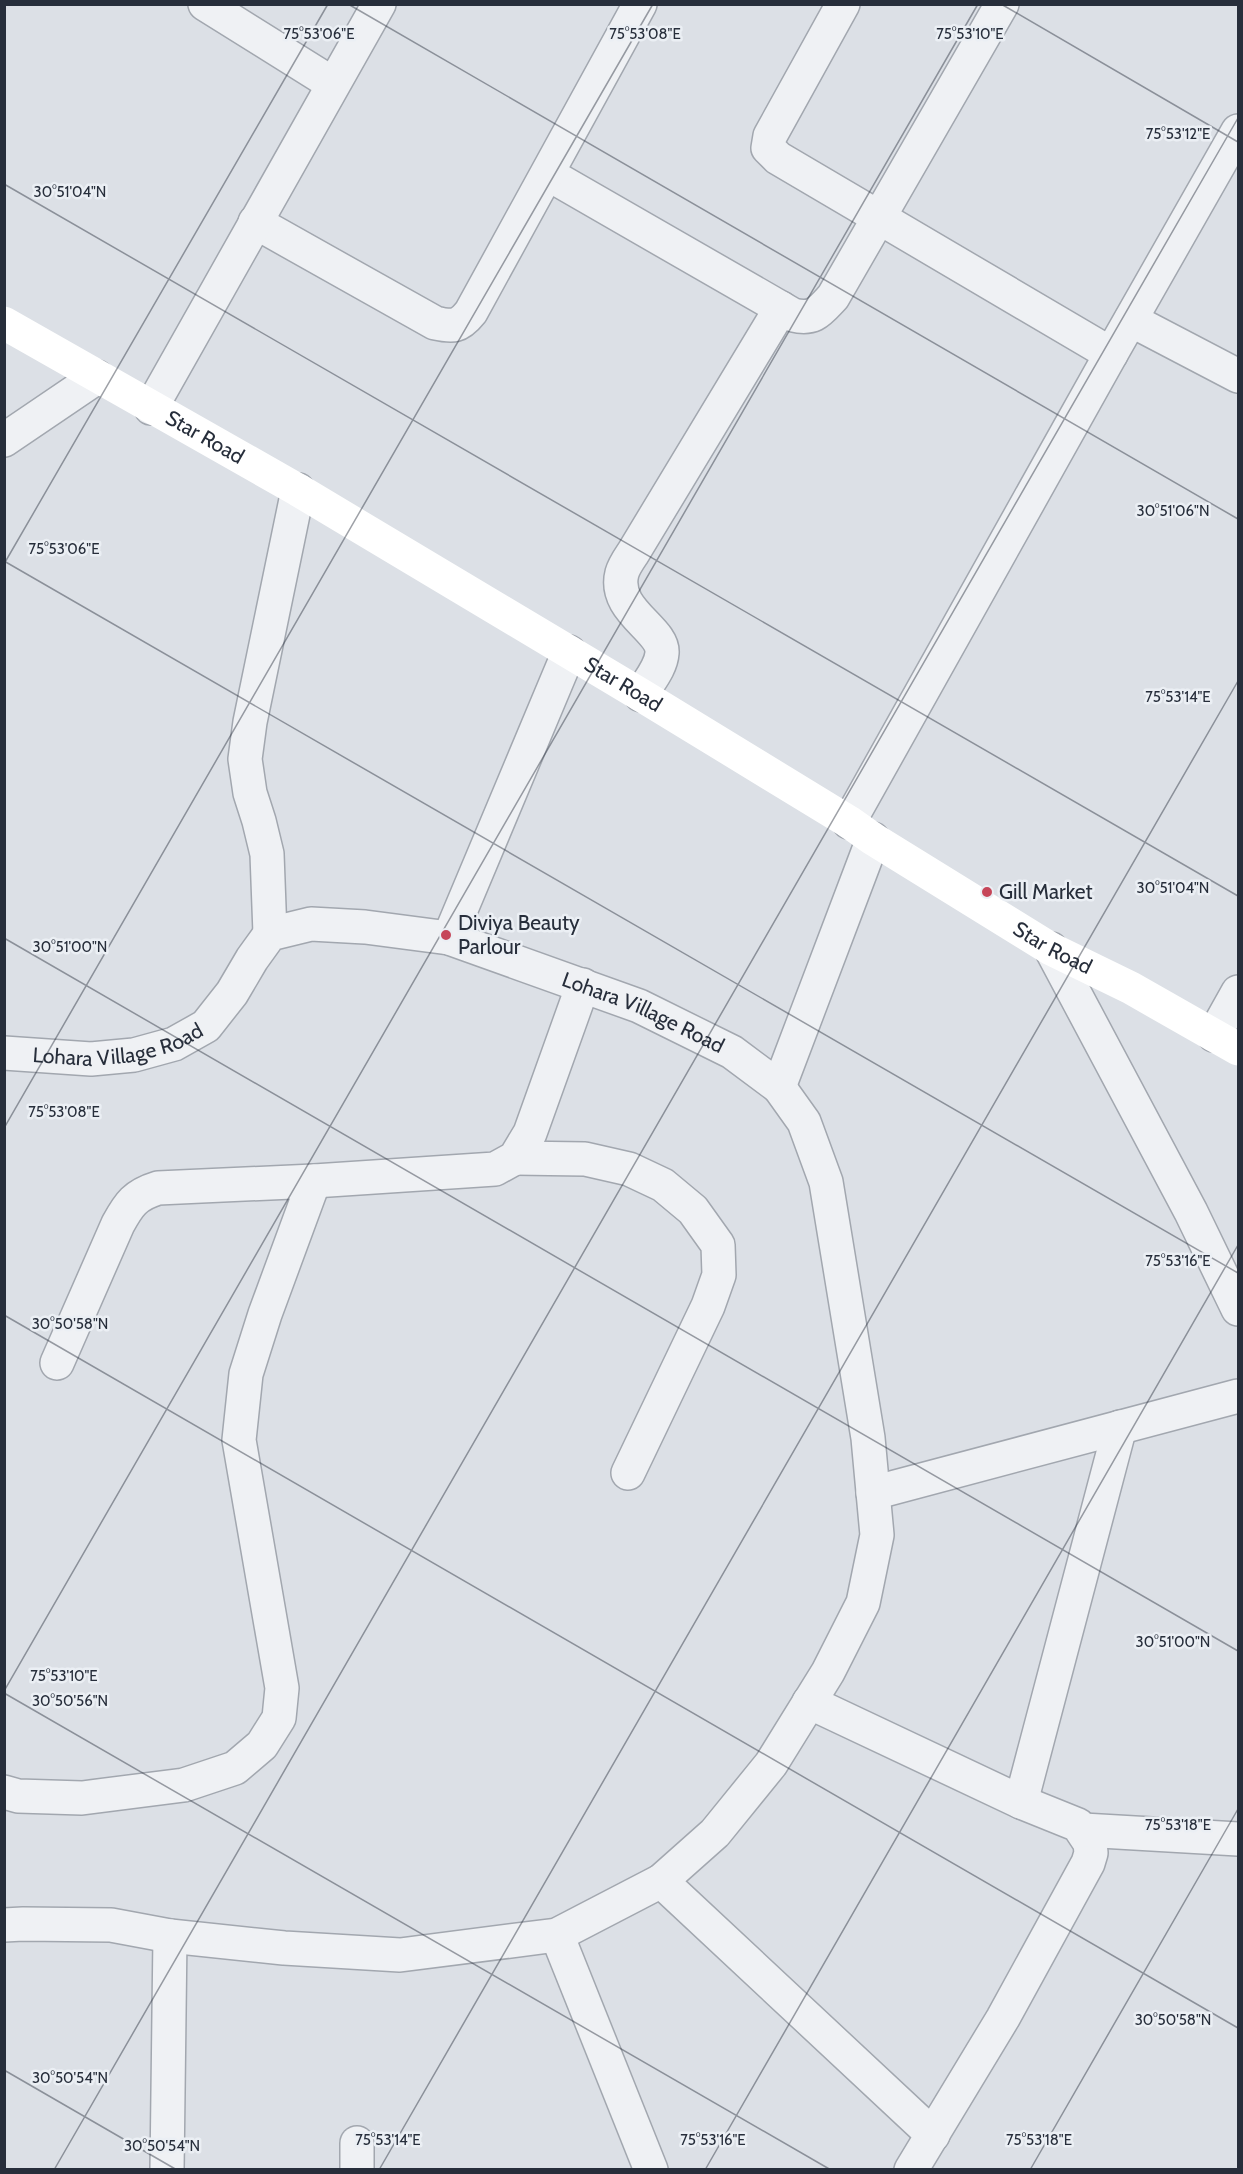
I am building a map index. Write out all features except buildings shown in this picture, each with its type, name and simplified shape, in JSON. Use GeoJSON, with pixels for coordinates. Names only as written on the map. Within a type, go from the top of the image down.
{"type":"FeatureCollection","features":[{"type":"Feature","properties":{"kind":"street"},"geometry":{"type":"LineString","coordinates":[[205,4],[333,84]]}},
{"type":"Feature","properties":{"kind":"street"},"geometry":{"type":"LineString","coordinates":[[151,408],[379,4]]}},
{"type":"Feature","properties":{"kind":"street"},"geometry":{"type":"LineString","coordinates":[[255,222],[435,323],[451,326],[463,322],[471,312],[548,174],[640,4]]}},
{"type":"Feature","properties":{"kind":"street"},"geometry":{"type":"LineString","coordinates":[[843,4],[770,136],[768,148],[778,158],[1111,354]]}},
{"type":"Feature","properties":{"kind":"street"},"geometry":{"type":"LineString","coordinates":[[548,174],[793,315],[807,318],[820,312],[832,297],[1002,4]]}},
{"type":"Feature","properties":{"kind":"street"},"geometry":{"type":"LineString","coordinates":[[779,1087],[861,830],[1111,354],[1239,131]]}},
{"type":"Feature","properties":{"kind":"street"},"geometry":{"type":"LineString","coordinates":[[641,695],[659,664],[662,651],[658,640],[632,611],[622,591],[622,574],[633,552],[781,308]]}},
{"type":"Feature","properties":{"kind":"street"},"geometry":{"type":"LineString","coordinates":[[1131,320],[1239,376]]}},
{"type":"Feature","properties":{"kind":"street","name":"Star Road"},"geometry":{"type":"LineString","coordinates":[[4,323],[298,490],[641,695],[1051,949],[1131,988],[1226,1042]]}},
{"type":"Feature","properties":{"kind":"street"},"geometry":{"type":"LineString","coordinates":[[4,440],[97,377]]}},
{"type":"Feature","properties":{"kind":"street"},"geometry":{"type":"LineString","coordinates":[[270,934],[267,854],[249,793],[245,759],[250,722],[298,490]]}},
{"type":"Feature","properties":{"kind":"street"},"geometry":{"type":"LineString","coordinates":[[449,938],[569,652]]}},
{"type":"Feature","properties":{"kind":"street","name":"Lohara Village Road"},"geometry":{"type":"LineString","coordinates":[[4,1053],[91,1059],[134,1055],[174,1044],[206,1026],[232,993],[270,934],[311,924],[364,927],[449,938],[639,1006],[732,1052],[779,1087],[804,1122],[826,1182],[868,1438],[877,1535],[863,1603],[828,1672],[771,1764],[716,1833],[661,1881],[557,1935]]}},
{"type":"Feature","properties":{"kind":"street"},"geometry":{"type":"LineString","coordinates":[[1051,949],[1191,1212],[1239,1309]]}},
{"type":"Feature","properties":{"kind":"street"},"geometry":{"type":"LineString","coordinates":[[57,1363],[118,1224],[128,1206],[142,1193],[158,1188],[495,1169],[514,1158],[530,1133],[583,985]]}},
{"type":"Feature","properties":{"kind":"street"},"geometry":{"type":"LineString","coordinates":[[1226,1042],[1239,992]]}},
{"type":"Feature","properties":{"kind":"street"},"geometry":{"type":"LineString","coordinates":[[514,1158],[585,1159],[628,1169],[663,1185],[693,1210],[718,1245],[719,1275],[708,1306],[628,1473]]}},
{"type":"Feature","properties":{"kind":"street"},"geometry":{"type":"LineString","coordinates":[[4,1792],[18,1796],[82,1798],[184,1785],[236,1768],[262,1745],[279,1718],[282,1688],[239,1440],[246,1374],[265,1314],[314,1181]]}},
{"type":"Feature","properties":{"kind":"street"},"geometry":{"type":"LineString","coordinates":[[873,1493],[1239,1396]]}},
{"type":"Feature","properties":{"kind":"street"},"geometry":{"type":"LineString","coordinates":[[1021,1802],[1120,1427]]}},
{"type":"Feature","properties":{"kind":"street"},"geometry":{"type":"LineString","coordinates":[[809,1702],[1021,1802],[1078,1825],[1090,1843],[1091,1853],[1088,1863],[1003,2018],[911,2169]]}},
{"type":"Feature","properties":{"kind":"street"},"geometry":{"type":"LineString","coordinates":[[1083,1830],[1239,1839]]}},
{"type":"Feature","properties":{"kind":"street"},"geometry":{"type":"LineString","coordinates":[[661,1881],[933,2135]]}},
{"type":"Feature","properties":{"kind":"street"},"geometry":{"type":"LineString","coordinates":[[4,1925],[111,1925],[170,1936],[284,1948],[400,1954],[557,1935],[651,2169]]}},
{"type":"Feature","properties":{"kind":"street"},"geometry":{"type":"LineString","coordinates":[[167,2169],[170,1936]]}},
{"type":"Feature","properties":{"kind":"place","name":"Gill Market"},"geometry":{"type":"Point","coordinates":[987,892]}},
{"type":"Feature","properties":{"kind":"place","name":"Diviya Beauty Parlour"},"geometry":{"type":"Point","coordinates":[446,935]}}]}
